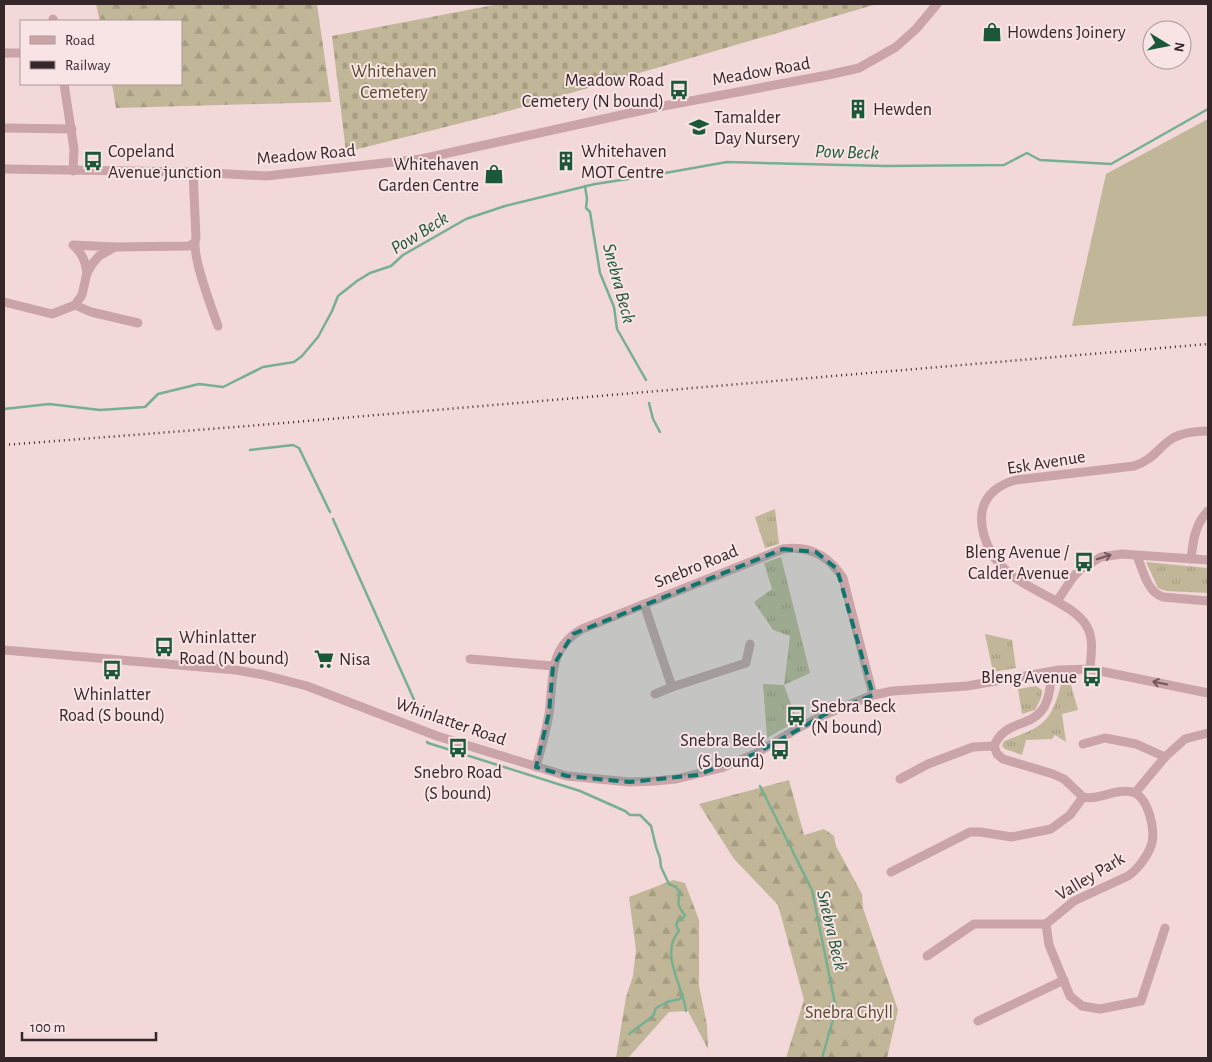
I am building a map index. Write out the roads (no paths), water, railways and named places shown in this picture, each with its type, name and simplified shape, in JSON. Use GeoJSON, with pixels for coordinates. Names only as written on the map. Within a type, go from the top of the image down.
{"type":"FeatureCollection","features":[{"type":"Feature","properties":{"kind":"street","name":"Meadow Road"},"geometry":{"type":"LineString","coordinates":[[4,169],[193,172],[266,176],[421,159],[653,108],[859,68],[896,47],[916,30],[937,4]]}},
{"type":"Feature","properties":{"kind":"street"},"geometry":{"type":"LineString","coordinates":[[4,53],[20,53]]}},
{"type":"Feature","properties":{"kind":"street"},"geometry":{"type":"LineString","coordinates":[[64,85],[72,129],[74,149],[73,171]]}},
{"type":"Feature","properties":{"kind":"street"},"geometry":{"type":"LineString","coordinates":[[4,128],[72,129]]}},
{"type":"Feature","properties":{"kind":"street"},"geometry":{"type":"LineString","coordinates":[[193,172],[196,238],[194,243],[204,284],[218,326]]}},
{"type":"Feature","properties":{"kind":"street"},"geometry":{"type":"LineString","coordinates":[[87,273],[85,260],[73,246],[189,246],[194,243]]}},
{"type":"Feature","properties":{"kind":"street"},"geometry":{"type":"LineString","coordinates":[[4,302],[52,314],[75,305],[82,295],[87,273],[93,263],[99,256],[115,247]]}},
{"type":"Feature","properties":{"kind":"street"},"geometry":{"type":"LineString","coordinates":[[75,305],[91,312],[138,323]]}},
{"type":"Feature","properties":{"kind":"street","name":"Esk Avenue"},"geometry":{"type":"LineString","coordinates":[[1090,670],[1092,641],[1090,631],[1084,621],[1076,613],[1057,601],[1015,578],[995,560],[988,547],[981,523],[983,509],[989,496],[1001,486],[1016,480],[1134,466],[1146,462],[1177,436],[1195,431],[1208,431]]}},
{"type":"Feature","properties":{"kind":"street"},"geometry":{"type":"LineString","coordinates":[[1190,559],[1194,533],[1208,511]]}},
{"type":"Feature","properties":{"kind":"street","name":"Snebro Road"},"geometry":{"type":"LineString","coordinates":[[536,767],[548,720],[553,666],[562,647],[573,634],[582,628],[783,549],[804,548],[816,552],[830,561],[843,578],[873,695]]}},
{"type":"Feature","properties":{"kind":"street"},"geometry":{"type":"LineString","coordinates":[[1057,601],[1074,576],[1091,562],[1111,555],[1208,560]]}},
{"type":"Feature","properties":{"kind":"street"},"geometry":{"type":"LineString","coordinates":[[1137,556],[1150,589],[1156,595],[1208,601]]}},
{"type":"Feature","properties":{"kind":"street"},"geometry":{"type":"LineString","coordinates":[[644,604],[672,687]]}},
{"type":"Feature","properties":{"kind":"street"},"geometry":{"type":"LineString","coordinates":[[655,694],[746,663],[750,644]]}},
{"type":"Feature","properties":{"kind":"street","name":"Whinlatter Road"},"geometry":{"type":"LineString","coordinates":[[4,650],[236,670],[264,675],[307,686],[437,736],[536,767],[567,776],[630,782],[655,781],[721,768],[755,754],[824,715],[873,695]]}},
{"type":"Feature","properties":{"kind":"street"},"geometry":{"type":"LineString","coordinates":[[470,658],[553,666]]}},
{"type":"Feature","properties":{"kind":"street"},"geometry":{"type":"LineString","coordinates":[[873,695],[893,691],[967,686],[1051,672],[1090,670],[1208,693]]}},
{"type":"Feature","properties":{"kind":"street"},"geometry":{"type":"LineString","coordinates":[[1051,672],[1049,695],[1047,703],[1041,712],[1034,718],[1004,732],[997,738],[994,746],[997,754],[1003,759],[1064,779],[1082,797],[1095,798],[1121,791],[1134,793],[1165,757],[1185,739],[1208,733]]}},
{"type":"Feature","properties":{"kind":"street"},"geometry":{"type":"LineString","coordinates":[[1083,744],[1104,738],[1136,744],[1165,757]]}},
{"type":"Feature","properties":{"kind":"street"},"geometry":{"type":"LineString","coordinates":[[900,780],[928,764],[973,747],[994,746]]}},
{"type":"Feature","properties":{"kind":"street","name":"Valley Park"},"geometry":{"type":"LineString","coordinates":[[1134,793],[1145,802],[1153,838],[1151,846],[1136,871],[1074,901],[1046,924],[1049,945],[1070,996],[1082,1006],[1100,1009],[1141,1001],[1165,928]]}},
{"type":"Feature","properties":{"kind":"street"},"geometry":{"type":"LineString","coordinates":[[891,872],[970,832],[1012,837],[1051,829],[1070,815],[1082,797]]}},
{"type":"Feature","properties":{"kind":"street"},"geometry":{"type":"LineString","coordinates":[[903,866],[908,876]]}},
{"type":"Feature","properties":{"kind":"street"},"geometry":{"type":"LineString","coordinates":[[927,956],[974,924],[1046,924]]}},
{"type":"Feature","properties":{"kind":"street"},"geometry":{"type":"LineString","coordinates":[[978,1021],[1064,980]]}},
{"type":"Feature","properties":{"kind":"waterway","name":"Pow Beck"},"geometry":{"type":"LineString","coordinates":[[4,409],[49,404],[100,410],[145,407],[158,394],[199,384],[223,387],[263,367],[294,362],[302,356],[318,337],[338,296],[357,281],[370,273],[391,266],[403,255],[466,219],[505,206],[595,184],[727,162],[885,166],[1004,165],[1027,153],[1040,160],[1111,164],[1208,109]]}},
{"type":"Feature","properties":{"kind":"waterway","name":"Snebra Beck"},"geometry":{"type":"LineString","coordinates":[[585,186],[586,208],[590,212],[600,273],[614,307],[617,329],[646,380]]}},
{"type":"Feature","properties":{"kind":"waterway","name":"Snebra Beck"},"geometry":{"type":"LineString","coordinates":[[649,403],[653,419],[660,432]]}},
{"type":"Feature","properties":{"kind":"waterway"},"geometry":{"type":"LineString","coordinates":[[250,450],[293,445],[299,448],[330,512]]}},
{"type":"Feature","properties":{"kind":"waterway"},"geometry":{"type":"LineString","coordinates":[[333,519],[420,713]]}},
{"type":"Feature","properties":{"kind":"waterway"},"geometry":{"type":"LineString","coordinates":[[427,742],[580,791],[630,815],[640,815],[651,826],[661,867],[669,884],[676,887],[680,893],[679,905],[685,915],[676,925],[679,931],[673,940],[671,950],[674,970],[686,1011]]}},
{"type":"Feature","properties":{"kind":"waterway","name":"Snebra Beck"},"geometry":{"type":"LineString","coordinates":[[760,786],[812,890],[836,1009],[822,1058]]}},
{"type":"Feature","properties":{"kind":"waterway"},"geometry":{"type":"LineString","coordinates":[[629,1034],[653,1016],[656,1008],[667,1002],[680,999],[683,995]]}},
{"type":"Feature","properties":{"kind":"railway"},"geometry":{"type":"LineString","coordinates":[[4,445],[1208,344]]}},
{"type":"Feature","properties":{"kind":"place","name":"Howdens Joinery"},"geometry":{"type":"Point","coordinates":[992,32]}},
{"type":"Feature","properties":{"kind":"place","name":"Meadow Road Cemetery (N bound)"},"geometry":{"type":"Point","coordinates":[679,90]}},
{"type":"Feature","properties":{"kind":"place","name":"Hewden"},"geometry":{"type":"Point","coordinates":[858,109]}},
{"type":"Feature","properties":{"kind":"place","name":"Tamalder Day Nursery"},"geometry":{"type":"Point","coordinates":[699,127]}},
{"type":"Feature","properties":{"kind":"place","name":"Copeland Avenue junction"},"geometry":{"type":"Point","coordinates":[93,161]}},
{"type":"Feature","properties":{"kind":"place","name":"Whitehaven MOT Centre"},"geometry":{"type":"Point","coordinates":[566,161]}},
{"type":"Feature","properties":{"kind":"place","name":"Whitehaven Garden Centre"},"geometry":{"type":"Point","coordinates":[494,174]}},
{"type":"Feature","properties":{"kind":"place","name":"Bleng Avenue / Calder Avenue"},"geometry":{"type":"Point","coordinates":[1084,562]}},
{"type":"Feature","properties":{"kind":"place","name":"Whinlatter Road (N bound)"},"geometry":{"type":"Point","coordinates":[164,647]}},
{"type":"Feature","properties":{"kind":"place","name":"Nisa"},"geometry":{"type":"Point","coordinates":[324,659]}},
{"type":"Feature","properties":{"kind":"place","name":"Whinlatter Road (S bound)"},"geometry":{"type":"Point","coordinates":[112,670]}},
{"type":"Feature","properties":{"kind":"place","name":"Bleng Avenue"},"geometry":{"type":"Point","coordinates":[1092,677]}},
{"type":"Feature","properties":{"kind":"place","name":"Snebra Beck (N bound)"},"geometry":{"type":"Point","coordinates":[796,716]}},
{"type":"Feature","properties":{"kind":"place","name":"Snebro Road (S bound)"},"geometry":{"type":"Point","coordinates":[458,748]}},
{"type":"Feature","properties":{"kind":"place","name":"Snebra Beck (S bound)"},"geometry":{"type":"Point","coordinates":[780,750]}},
{"type":"Feature","properties":{"kind":"park label","name":"Whitehaven Cemetery"},"geometry":{"type":"Point","coordinates":[394,81]}},
{"type":"Feature","properties":{"kind":"park label","name":"Snebra Ghyll"},"geometry":{"type":"Point","coordinates":[849,1012]}}]}
